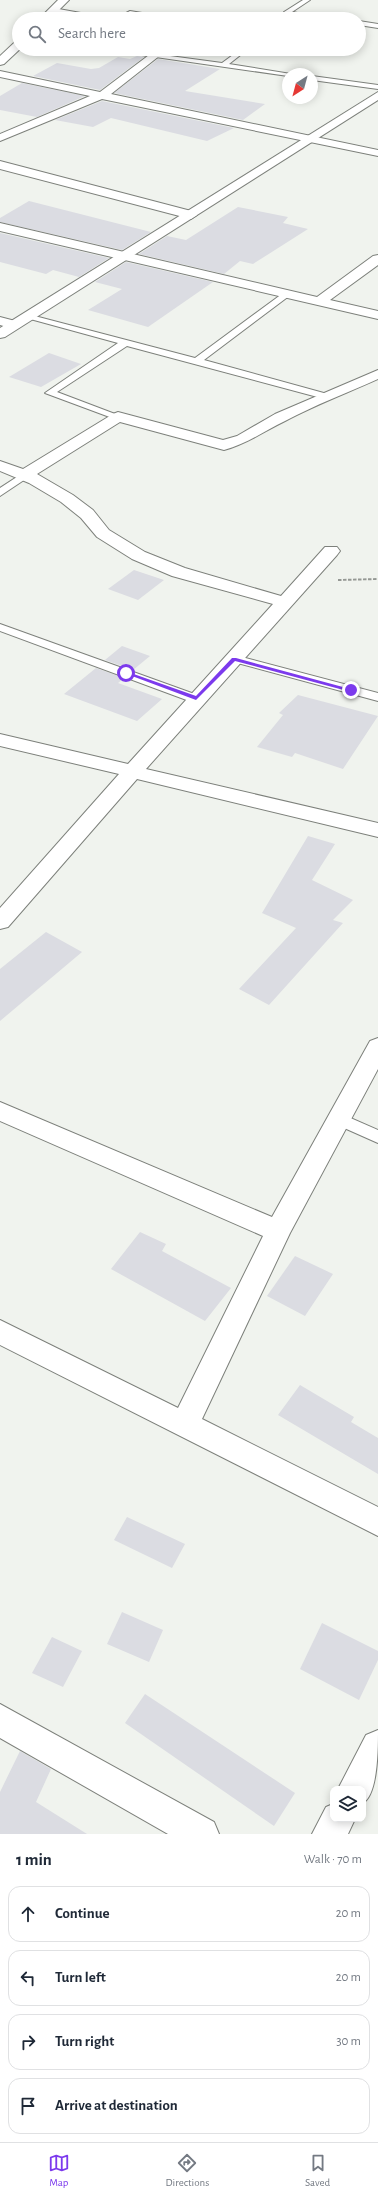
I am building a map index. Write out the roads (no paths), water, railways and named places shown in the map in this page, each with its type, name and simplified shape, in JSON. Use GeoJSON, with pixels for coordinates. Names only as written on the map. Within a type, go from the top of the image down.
{"type":"FeatureCollection","features":[{"type":"Feature","properties":{"kind":"street"},"geometry":{"type":"LineString","coordinates":[[53,10],[64,0]]}},
{"type":"Feature","properties":{"kind":"street"},"geometry":{"type":"LineString","coordinates":[[0,62],[12,51]]}},
{"type":"Feature","properties":{"kind":"street"},"geometry":{"type":"LineString","coordinates":[[0,138],[104,94],[154,56]]}},
{"type":"Feature","properties":{"kind":"street"},"geometry":{"type":"LineString","coordinates":[[0,74],[104,94],[306,140],[378,153]]}},
{"type":"Feature","properties":{"kind":"street"},"geometry":{"type":"LineString","coordinates":[[0,334],[191,215],[378,95]]}},
{"type":"Feature","properties":{"kind":"street"},"geometry":{"type":"LineString","coordinates":[[0,165],[191,215]]}},
{"type":"Feature","properties":{"kind":"street"},"geometry":{"type":"LineString","coordinates":[[0,227],[378,315]]}},
{"type":"Feature","properties":{"kind":"street"},"geometry":{"type":"LineString","coordinates":[[318,302],[378,259]]}},
{"type":"Feature","properties":{"kind":"street"},"geometry":{"type":"LineString","coordinates":[[0,321],[14,325]]}},
{"type":"Feature","properties":{"kind":"street"},"geometry":{"type":"LineString","coordinates":[[26,474],[118,417],[224,445],[242,439],[280,417],[378,374]]}},
{"type":"Feature","properties":{"kind":"street"},"geometry":{"type":"LineString","coordinates":[[0,466],[26,474],[70,500],[88,515],[96,528],[122,547],[141,557],[180,572],[284,602]]}},
{"type":"Feature","properties":{"kind":"street"},"geometry":{"type":"LineString","coordinates":[[0,922],[196,699],[331,551]]}},
{"type":"Feature","properties":{"kind":"street"},"geometry":{"type":"LineString","coordinates":[[0,740],[378,830]]}},
{"type":"Feature","properties":{"kind":"street"},"geometry":{"type":"LineString","coordinates":[[185,1424],[278,1231],[378,1046]]}},
{"type":"Feature","properties":{"kind":"street"},"geometry":{"type":"LineString","coordinates":[[0,1111],[278,1231]]}},
{"type":"Feature","properties":{"kind":"street"},"geometry":{"type":"LineString","coordinates":[[0,1332],[378,1522]]}},
{"type":"Feature","properties":{"kind":"street"},"geometry":{"type":"LineString","coordinates":[[0,1720],[202,1834]]}},
{"type":"Feature","properties":{"kind":"street"},"geometry":{"type":"LineString","coordinates":[[357,1786],[378,1747]]}},
{"type":"Feature","properties":{"kind":"street"},"geometry":{"type":"LineString","coordinates":[[329,1834],[336,1822]]}},
{"type":"Feature","properties":{"kind":"lane"},"geometry":{"type":"LineString","coordinates":[[291,12],[307,0]]}},
{"type":"Feature","properties":{"kind":"lane"},"geometry":{"type":"LineString","coordinates":[[53,10],[64,12]]}},
{"type":"Feature","properties":{"kind":"lane"},"geometry":{"type":"LineString","coordinates":[[366,24],[378,26]]}},
{"type":"Feature","properties":{"kind":"lane"},"geometry":{"type":"LineString","coordinates":[[179,56],[223,65],[282,73]]}},
{"type":"Feature","properties":{"kind":"lane"},"geometry":{"type":"LineString","coordinates":[[223,65],[235,56]]}},
{"type":"Feature","properties":{"kind":"lane"},"geometry":{"type":"LineString","coordinates":[[318,79],[378,87]]}},
{"type":"Feature","properties":{"kind":"lane"},"geometry":{"type":"LineString","coordinates":[[198,361],[286,294]]}},
{"type":"Feature","properties":{"kind":"lane"},"geometry":{"type":"LineString","coordinates":[[27,317],[198,361],[328,397]]}},
{"type":"Feature","properties":{"kind":"lane"},"geometry":{"type":"LineString","coordinates":[[118,417],[50,393],[126,342]]}},
{"type":"Feature","properties":{"kind":"lane"},"geometry":{"type":"LineString","coordinates":[[0,493],[26,474]]}},
{"type":"Feature","properties":{"kind":"lane"},"geometry":{"type":"LineString","coordinates":[[0,627],[196,699]]}},
{"type":"Feature","properties":{"kind":"lane"},"geometry":{"type":"LineString","coordinates":[[234,659],[378,697]]}},
{"type":"Feature","properties":{"kind":"lane"},"geometry":{"type":"LineString","coordinates":[[339,1119],[378,1137]]}}]}
